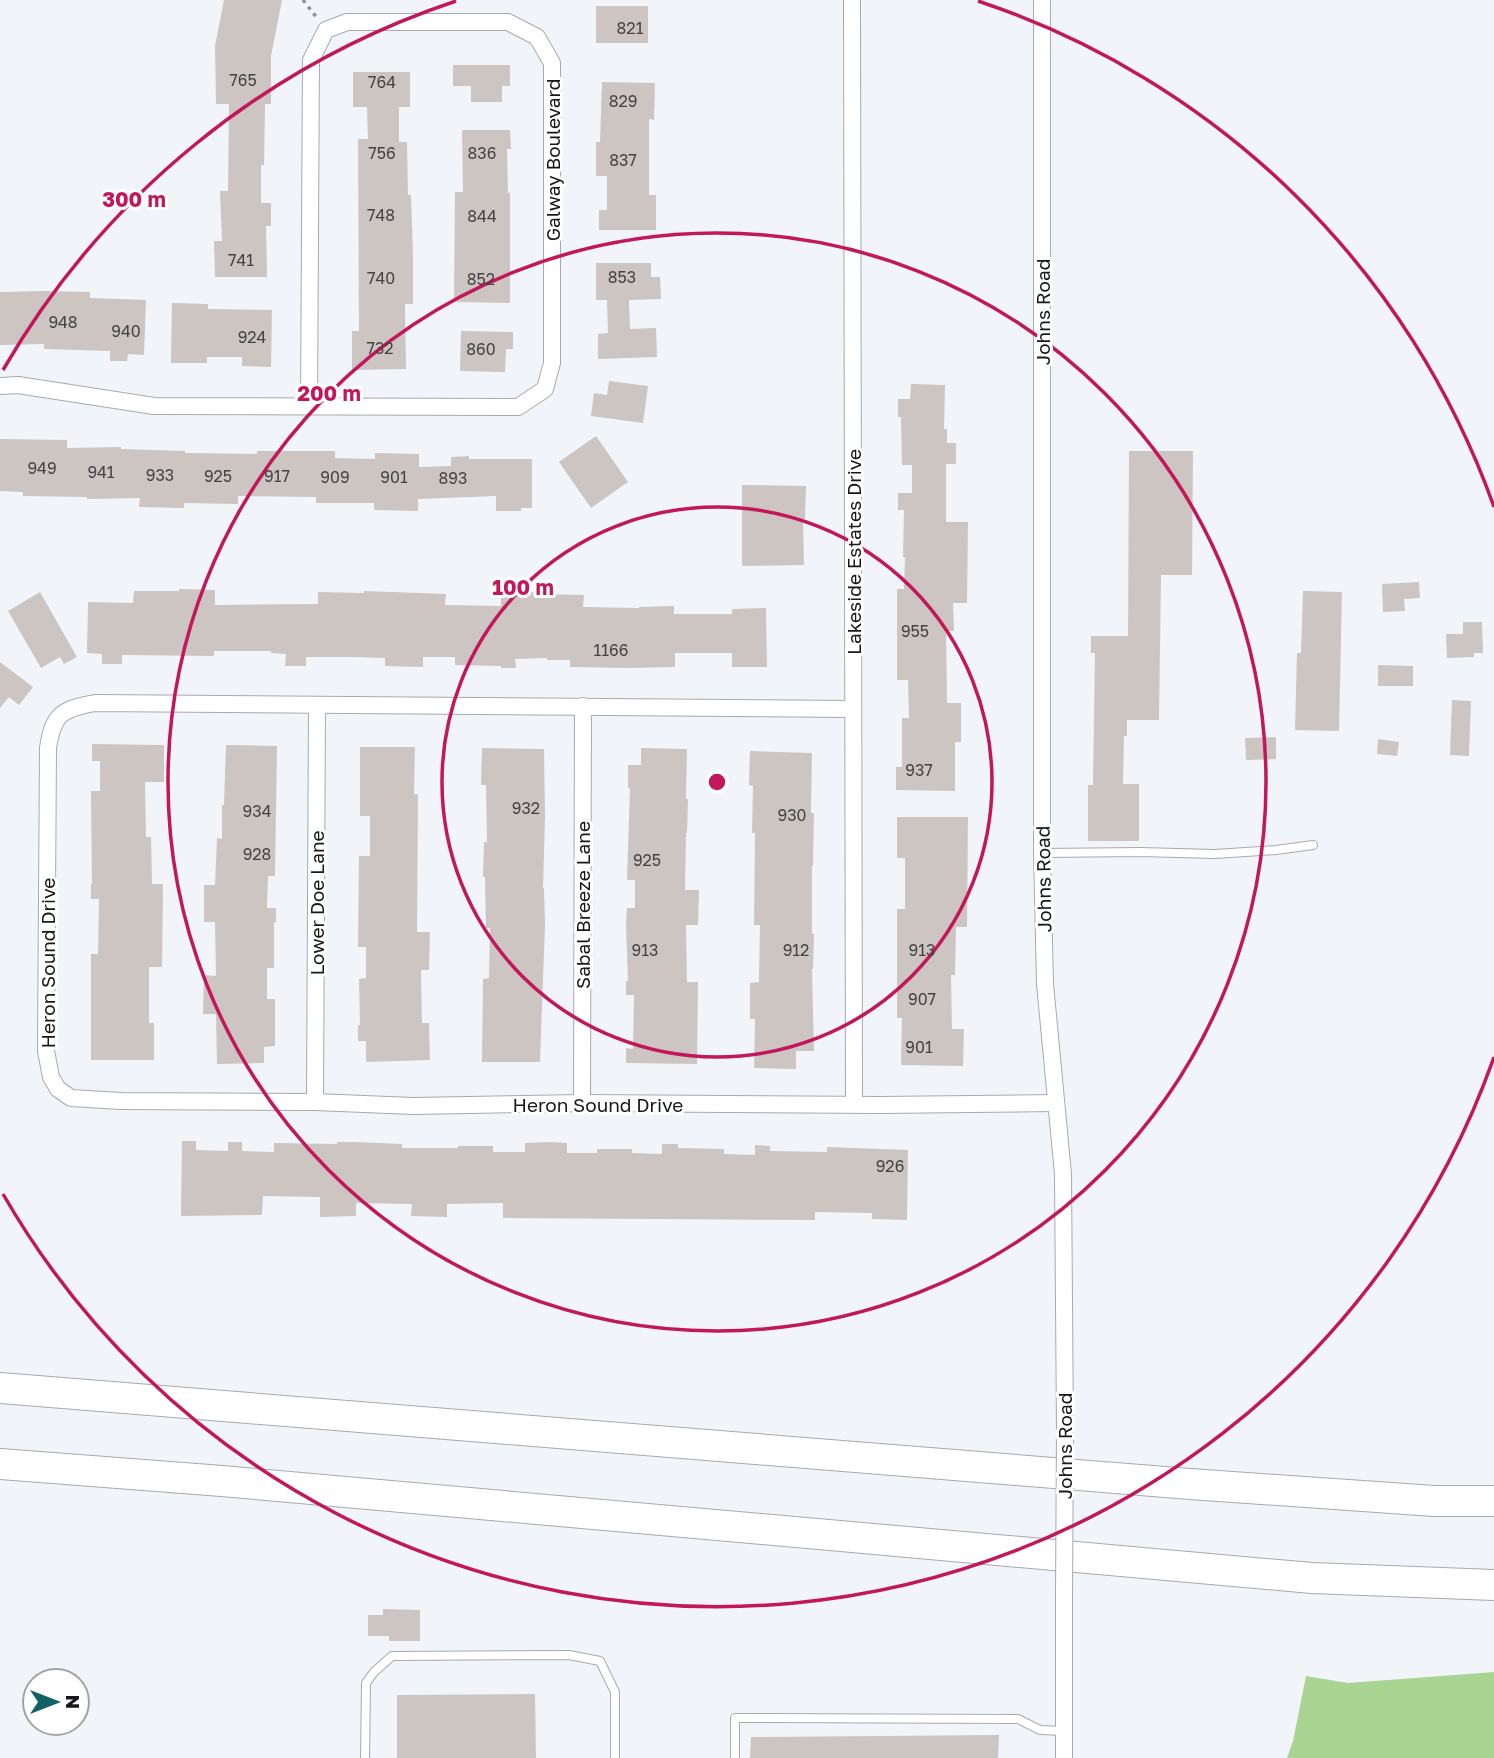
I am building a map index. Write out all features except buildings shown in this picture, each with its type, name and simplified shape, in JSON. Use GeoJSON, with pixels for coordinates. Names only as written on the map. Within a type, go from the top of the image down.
{"type":"FeatureCollection","features":[{"type":"Feature","properties":{"kind":"highway"},"geometry":{"type":"LineString","coordinates":[[0,1388],[1190,1484],[1434,1501],[1494,1501]]}},
{"type":"Feature","properties":{"kind":"highway"},"geometry":{"type":"LineString","coordinates":[[0,1464],[222,1481],[1312,1578],[1494,1585]]}},
{"type":"Feature","properties":{"kind":"street","name":"Lakeside Estates Drive"},"geometry":{"type":"LineString","coordinates":[[852,0],[854,1104]]}},
{"type":"Feature","properties":{"kind":"street","name":"Johns Road"},"geometry":{"type":"LineString","coordinates":[[1042,0],[1042,853],[1045,984],[1063,1174],[1064,1758]]}},
{"type":"Feature","properties":{"kind":"street","name":"Galway Boulevard"},"geometry":{"type":"LineString","coordinates":[[0,386],[18,385],[154,406],[309,407],[518,407],[545,389],[552,363],[552,63],[537,37],[508,22],[347,22],[326,30]]}},
{"type":"Feature","properties":{"kind":"street"},"geometry":{"type":"LineString","coordinates":[[309,407],[311,60],[326,30]]}},
{"type":"Feature","properties":{"kind":"street","name":"Heron Sound Drive"},"geometry":{"type":"LineString","coordinates":[[853,709],[94,702],[72,707],[59,717],[51,729],[48,748],[46,1051],[51,1077],[58,1089],[71,1098],[121,1101],[315,1102],[413,1106],[582,1103],[1056,1103]]}},
{"type":"Feature","properties":{"kind":"street","name":"Lower Doe Lane"},"geometry":{"type":"LineString","coordinates":[[315,1102],[317,705]]}},
{"type":"Feature","properties":{"kind":"street","name":"Sabal Breeze Lane"},"geometry":{"type":"LineString","coordinates":[[582,1103],[583,706]]}},
{"type":"Feature","properties":{"kind":"lane"},"geometry":{"type":"LineString","coordinates":[[1042,853],[1215,854],[1313,845]]}},
{"type":"Feature","properties":{"kind":"lane"},"geometry":{"type":"LineString","coordinates":[[365,1758],[366,1683],[392,1656],[569,1655],[600,1661],[615,1692],[615,1758]]}},
{"type":"Feature","properties":{"kind":"lane"},"geometry":{"type":"LineString","coordinates":[[735,1758],[736,1718],[1018,1719],[1040,1730],[1064,1731]]}},
{"type":"Feature","properties":{"kind":"path"},"geometry":{"type":"LineString","coordinates":[[303,0],[326,30]]}},
{"type":"Feature","properties":{"kind":"green space"},"geometry":{"type":"Polygon","coordinates":[[[1494,1672],[1494,1758],[1287,1758],[1306,1676],[1348,1683],[1494,1672]]]}}]}
